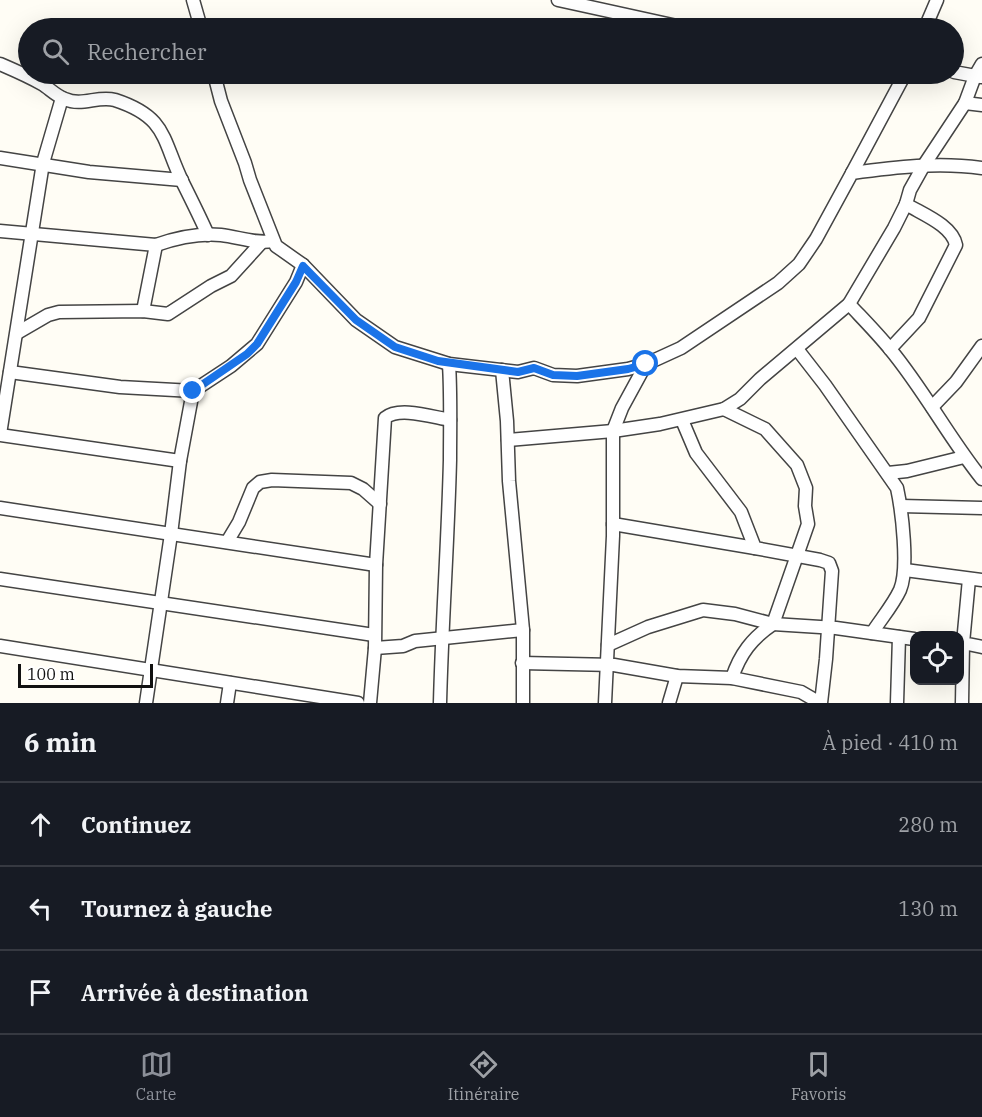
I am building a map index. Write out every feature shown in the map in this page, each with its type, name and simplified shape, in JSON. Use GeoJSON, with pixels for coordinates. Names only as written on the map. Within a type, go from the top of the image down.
{"type":"FeatureCollection","features":[{"type":"Feature","properties":{"kind":"street"},"geometry":{"type":"LineString","coordinates":[[193,0],[198,18]]}},
{"type":"Feature","properties":{"kind":"street"},"geometry":{"type":"LineString","coordinates":[[558,0],[640,18]]}},
{"type":"Feature","properties":{"kind":"street"},"geometry":{"type":"LineString","coordinates":[[929,18],[937,0]]}},
{"type":"Feature","properties":{"kind":"street"},"geometry":{"type":"LineString","coordinates":[[0,64],[18,73]]}},
{"type":"Feature","properties":{"kind":"street"},"geometry":{"type":"LineString","coordinates":[[508,440],[613,431],[682,420],[723,409],[740,399],[760,379],[849,304],[906,204],[910,189],[965,103],[982,64]]}},
{"type":"Feature","properties":{"kind":"street"},"geometry":{"type":"LineString","coordinates":[[42,84],[62,98],[81,102],[113,100],[135,109],[152,120],[161,130],[169,145],[182,180],[208,235]]}},
{"type":"Feature","properties":{"kind":"street"},"geometry":{"type":"LineString","coordinates":[[217,84],[267,242]]}},
{"type":"Feature","properties":{"kind":"street"},"geometry":{"type":"LineString","coordinates":[[0,231],[156,245],[175,239],[208,235],[267,242],[303,266],[356,320],[395,347],[449,364],[518,372],[534,368],[553,375],[577,376],[628,369],[646,364],[681,348],[778,283],[799,264],[816,239],[900,84]]}},
{"type":"Feature","properties":{"kind":"street"},"geometry":{"type":"LineString","coordinates":[[62,98],[42,163],[0,434],[180,461]]}},
{"type":"Feature","properties":{"kind":"street"},"geometry":{"type":"LineString","coordinates":[[965,103],[982,105]]}},
{"type":"Feature","properties":{"kind":"street"},"geometry":{"type":"LineString","coordinates":[[0,158],[89,172],[182,180]]}},
{"type":"Feature","properties":{"kind":"street"},"geometry":{"type":"LineString","coordinates":[[852,173],[924,165],[982,168]]}},
{"type":"Feature","properties":{"kind":"street"},"geometry":{"type":"LineString","coordinates":[[890,349],[920,318],[956,245],[955,239],[946,229],[906,204]]}},
{"type":"Feature","properties":{"kind":"street"},"geometry":{"type":"LineString","coordinates":[[16,333],[48,315],[59,312],[143,311],[164,314],[173,312],[211,286],[231,276],[267,242]]}},
{"type":"Feature","properties":{"kind":"street"},"geometry":{"type":"LineString","coordinates":[[143,311],[156,245]]}},
{"type":"Feature","properties":{"kind":"street"},"geometry":{"type":"LineString","coordinates":[[9,372],[120,387],[193,391],[239,360],[257,344],[296,282],[303,266]]}},
{"type":"Feature","properties":{"kind":"street"},"geometry":{"type":"LineString","coordinates":[[849,304],[890,349],[932,407],[964,457],[982,479]]}},
{"type":"Feature","properties":{"kind":"street"},"geometry":{"type":"LineString","coordinates":[[932,407],[961,377],[982,346]]}},
{"type":"Feature","properties":{"kind":"street"},"geometry":{"type":"LineString","coordinates":[[797,349],[897,488],[901,506],[905,570],[900,589],[872,633]]}},
{"type":"Feature","properties":{"kind":"street"},"geometry":{"type":"LineString","coordinates":[[440,703],[441,639],[448,524],[449,364]]}},
{"type":"Feature","properties":{"kind":"street"},"geometry":{"type":"LineString","coordinates":[[605,703],[613,524],[613,431],[622,408],[646,364]]}},
{"type":"Feature","properties":{"kind":"street"},"geometry":{"type":"LineString","coordinates":[[502,370],[509,481],[523,630],[523,703]]}},
{"type":"Feature","properties":{"kind":"street"},"geometry":{"type":"LineString","coordinates":[[146,703],[180,461],[193,391]]}},
{"type":"Feature","properties":{"kind":"street"},"geometry":{"type":"LineString","coordinates":[[723,409],[765,429],[797,465],[806,488],[805,506],[808,524],[773,624],[742,652],[732,678]]}},
{"type":"Feature","properties":{"kind":"street"},"geometry":{"type":"LineString","coordinates":[[370,703],[375,648],[376,565],[385,418],[399,411],[450,420]]}},
{"type":"Feature","properties":{"kind":"street"},"geometry":{"type":"LineString","coordinates":[[682,420],[696,453],[741,512],[755,548]]}},
{"type":"Feature","properties":{"kind":"street"},"geometry":{"type":"LineString","coordinates":[[888,473],[907,471],[964,457]]}},
{"type":"Feature","properties":{"kind":"street"},"geometry":{"type":"LineString","coordinates":[[226,542],[239,522],[253,488],[260,482],[272,480],[351,483],[357,485],[380,504]]}},
{"type":"Feature","properties":{"kind":"street"},"geometry":{"type":"LineString","coordinates":[[901,506],[982,508]]}},
{"type":"Feature","properties":{"kind":"street"},"geometry":{"type":"LineString","coordinates":[[0,508],[376,565]]}},
{"type":"Feature","properties":{"kind":"street"},"geometry":{"type":"LineString","coordinates":[[522,663],[605,665],[677,676],[732,678],[801,692],[821,703],[832,571],[829,563],[613,524]]}},
{"type":"Feature","properties":{"kind":"street"},"geometry":{"type":"LineString","coordinates":[[905,570],[976,580],[964,631]]}},
{"type":"Feature","properties":{"kind":"street"},"geometry":{"type":"LineString","coordinates":[[0,579],[374,635]]}},
{"type":"Feature","properties":{"kind":"street"},"geometry":{"type":"LineString","coordinates":[[608,645],[648,627],[703,610],[735,614],[773,624],[910,638]]}},
{"type":"Feature","properties":{"kind":"street"},"geometry":{"type":"LineString","coordinates":[[375,648],[523,630]]}},
{"type":"Feature","properties":{"kind":"street"},"geometry":{"type":"LineString","coordinates":[[897,703],[899,637]]}},
{"type":"Feature","properties":{"kind":"street"},"geometry":{"type":"LineString","coordinates":[[964,644],[982,647]]}},
{"type":"Feature","properties":{"kind":"street"},"geometry":{"type":"LineString","coordinates":[[0,646],[358,703]]}},
{"type":"Feature","properties":{"kind":"street"},"geometry":{"type":"LineString","coordinates":[[669,703],[677,676]]}},
{"type":"Feature","properties":{"kind":"street"},"geometry":{"type":"LineString","coordinates":[[227,703],[230,683]]}},
{"type":"Feature","properties":{"kind":"street"},"geometry":{"type":"LineString","coordinates":[[962,685],[962,703]]}},
{"type":"Feature","properties":{"kind":"route"},"geometry":{"type":"LineString","coordinates":[[193,391],[247,354],[257,344],[296,282],[303,266],[356,320],[395,347],[438,361],[518,372],[539,368],[553,375],[577,376],[628,369],[646,364]]}}]}
